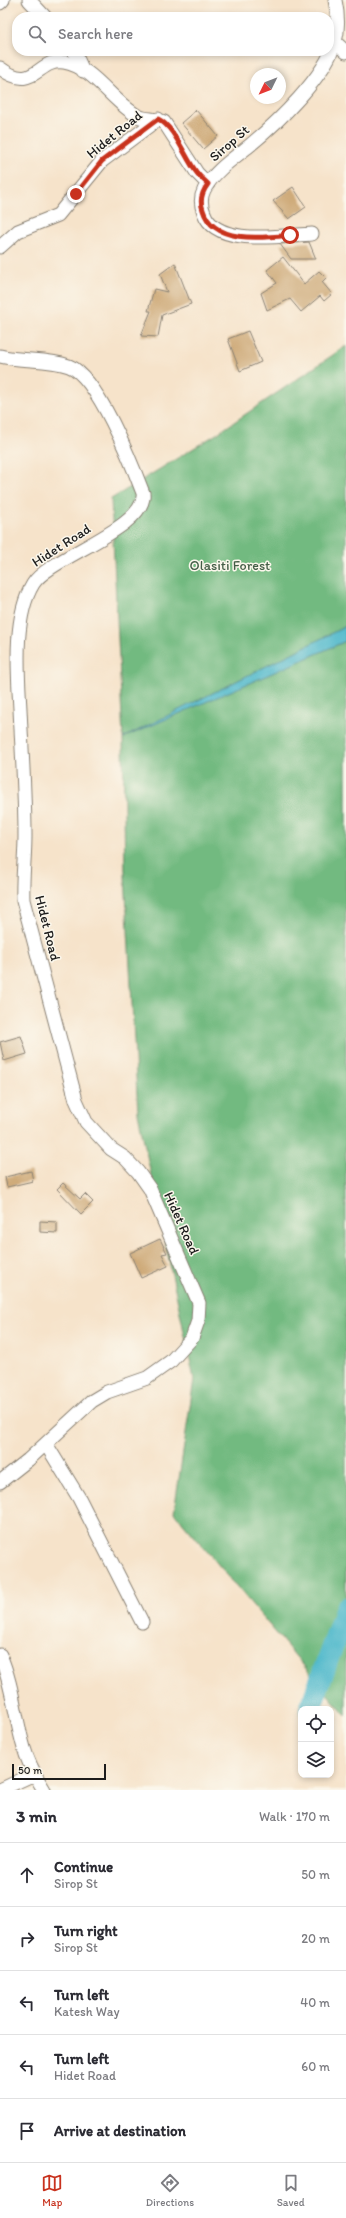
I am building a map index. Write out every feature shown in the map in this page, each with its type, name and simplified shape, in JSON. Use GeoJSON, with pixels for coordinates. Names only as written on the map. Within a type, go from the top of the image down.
{"type":"FeatureCollection","features":[{"type":"Feature","properties":{"kind":"street"},"geometry":{"type":"LineString","coordinates":[[0,2],[4,0]]}},
{"type":"Feature","properties":{"kind":"street"},"geometry":{"type":"LineString","coordinates":[[29,0],[40,12]]}},
{"type":"Feature","properties":{"kind":"street","name":"Sirop St"},"geometry":{"type":"LineString","coordinates":[[335,0],[338,17],[335,42]]}},
{"type":"Feature","properties":{"kind":"street"},"geometry":{"type":"LineString","coordinates":[[335,42],[346,52]]}},
{"type":"Feature","properties":{"kind":"street"},"geometry":{"type":"LineString","coordinates":[[76,56],[83,71]]}},
{"type":"Feature","properties":{"kind":"street","name":"Sirop St"},"geometry":{"type":"LineString","coordinates":[[312,234],[260,238],[233,235],[218,230],[207,223],[201,206],[201,197],[208,184],[222,168],[266,131],[302,94],[320,71],[328,56]]}},
{"type":"Feature","properties":{"kind":"street"},"geometry":{"type":"LineString","coordinates":[[0,68],[7,74],[21,78],[29,77],[52,63],[57,62],[68,63],[83,71],[138,117],[158,119],[164,122],[170,129],[197,173],[208,184]]}},
{"type":"Feature","properties":{"kind":"street","name":"Hidet Road"},"geometry":{"type":"LineString","coordinates":[[0,247],[18,231],[58,215],[102,161],[158,119]]}},
{"type":"Feature","properties":{"kind":"street","name":"Hidet Road"},"geometry":{"type":"LineString","coordinates":[[0,356],[69,365],[85,375],[99,394],[143,493],[143,504],[132,515],[96,542],[45,573],[34,583],[28,596],[19,640],[18,663],[25,837],[22,883],[23,900],[76,1100],[86,1122],[111,1149],[125,1158],[138,1172],[150,1189],[199,1304],[198,1321],[192,1338],[171,1361],[147,1378],[107,1392],[80,1410],[46,1444],[0,1482]]}},
{"type":"Feature","properties":{"kind":"street"},"geometry":{"type":"LineString","coordinates":[[46,1444],[79,1498],[142,1622]]}},
{"type":"Feature","properties":{"kind":"street"},"geometry":{"type":"LineString","coordinates":[[0,1655],[8,1680],[24,1749],[34,1774],[44,1790]]}},
{"type":"Feature","properties":{"kind":"street"},"geometry":{"type":"LineString","coordinates":[[0,1790],[34,1774]]}},
{"type":"Feature","properties":{"kind":"green space","name":"Olasiti Forest"},"geometry":{"type":"Polygon","coordinates":[[[346,346],[346,1716],[174,1512],[194,1379],[138,1113],[125,876],[123,738],[111,499],[215,435],[346,346]]]}},
{"type":"Feature","properties":{"kind":"water"},"geometry":{"type":"Polygon","coordinates":[[[346,626],[346,641],[123,738],[346,626]]]}},
{"type":"Feature","properties":{"kind":"building"},"geometry":{"type":"Polygon","coordinates":[[[196,110],[218,136],[203,149],[181,123],[196,110]]]}},
{"type":"Feature","properties":{"kind":"building"},"geometry":{"type":"Polygon","coordinates":[[[293,187],[306,207],[289,219],[273,201],[293,187]]]}},
{"type":"Feature","properties":{"kind":"building"},"geometry":{"type":"Polygon","coordinates":[[[309,242],[316,259],[291,259],[280,244],[309,242]]]}},
{"type":"Feature","properties":{"kind":"building"},"geometry":{"type":"Polygon","coordinates":[[[283,257],[304,284],[319,271],[326,278],[322,282],[332,294],[324,301],[320,296],[301,312],[290,299],[267,310],[261,293],[277,283],[267,270],[283,257]]]}},
{"type":"Feature","properties":{"kind":"building"},"geometry":{"type":"Polygon","coordinates":[[[175,263],[191,304],[162,315],[158,337],[141,336],[151,311],[148,311],[154,289],[167,292],[160,274],[175,263]]]}},
{"type":"Feature","properties":{"kind":"building"},"geometry":{"type":"Polygon","coordinates":[[[248,331],[261,362],[240,371],[228,339],[248,331]]]}},
{"type":"Feature","properties":{"kind":"building"},"geometry":{"type":"Polygon","coordinates":[[[21,1036],[27,1054],[4,1061],[0,1042],[21,1036]]]}},
{"type":"Feature","properties":{"kind":"building"},"geometry":{"type":"Polygon","coordinates":[[[31,1171],[33,1181],[7,1187],[5,1177],[31,1171]]]}},
{"type":"Feature","properties":{"kind":"building"},"geometry":{"type":"Polygon","coordinates":[[[63,1183],[80,1199],[85,1194],[93,1202],[81,1214],[57,1189],[63,1183]]]}},
{"type":"Feature","properties":{"kind":"building"},"geometry":{"type":"Polygon","coordinates":[[[40,1221],[57,1222],[57,1233],[40,1232],[40,1221]]]}},
{"type":"Feature","properties":{"kind":"building"},"geometry":{"type":"Polygon","coordinates":[[[160,1239],[167,1253],[162,1254],[168,1266],[141,1278],[130,1253],[160,1239]]]}},
{"type":"Feature","properties":{"kind":"waterway"},"geometry":{"type":"LineString","coordinates":[[311,1706],[346,1608]]}},
{"type":"Feature","properties":{"kind":"route"},"geometry":{"type":"LineString","coordinates":[[76,194],[85,180],[102,161],[158,119],[164,122],[170,129],[197,173],[208,184],[201,197],[201,206],[207,223],[218,230],[233,235],[260,238],[290,235]]}}]}
